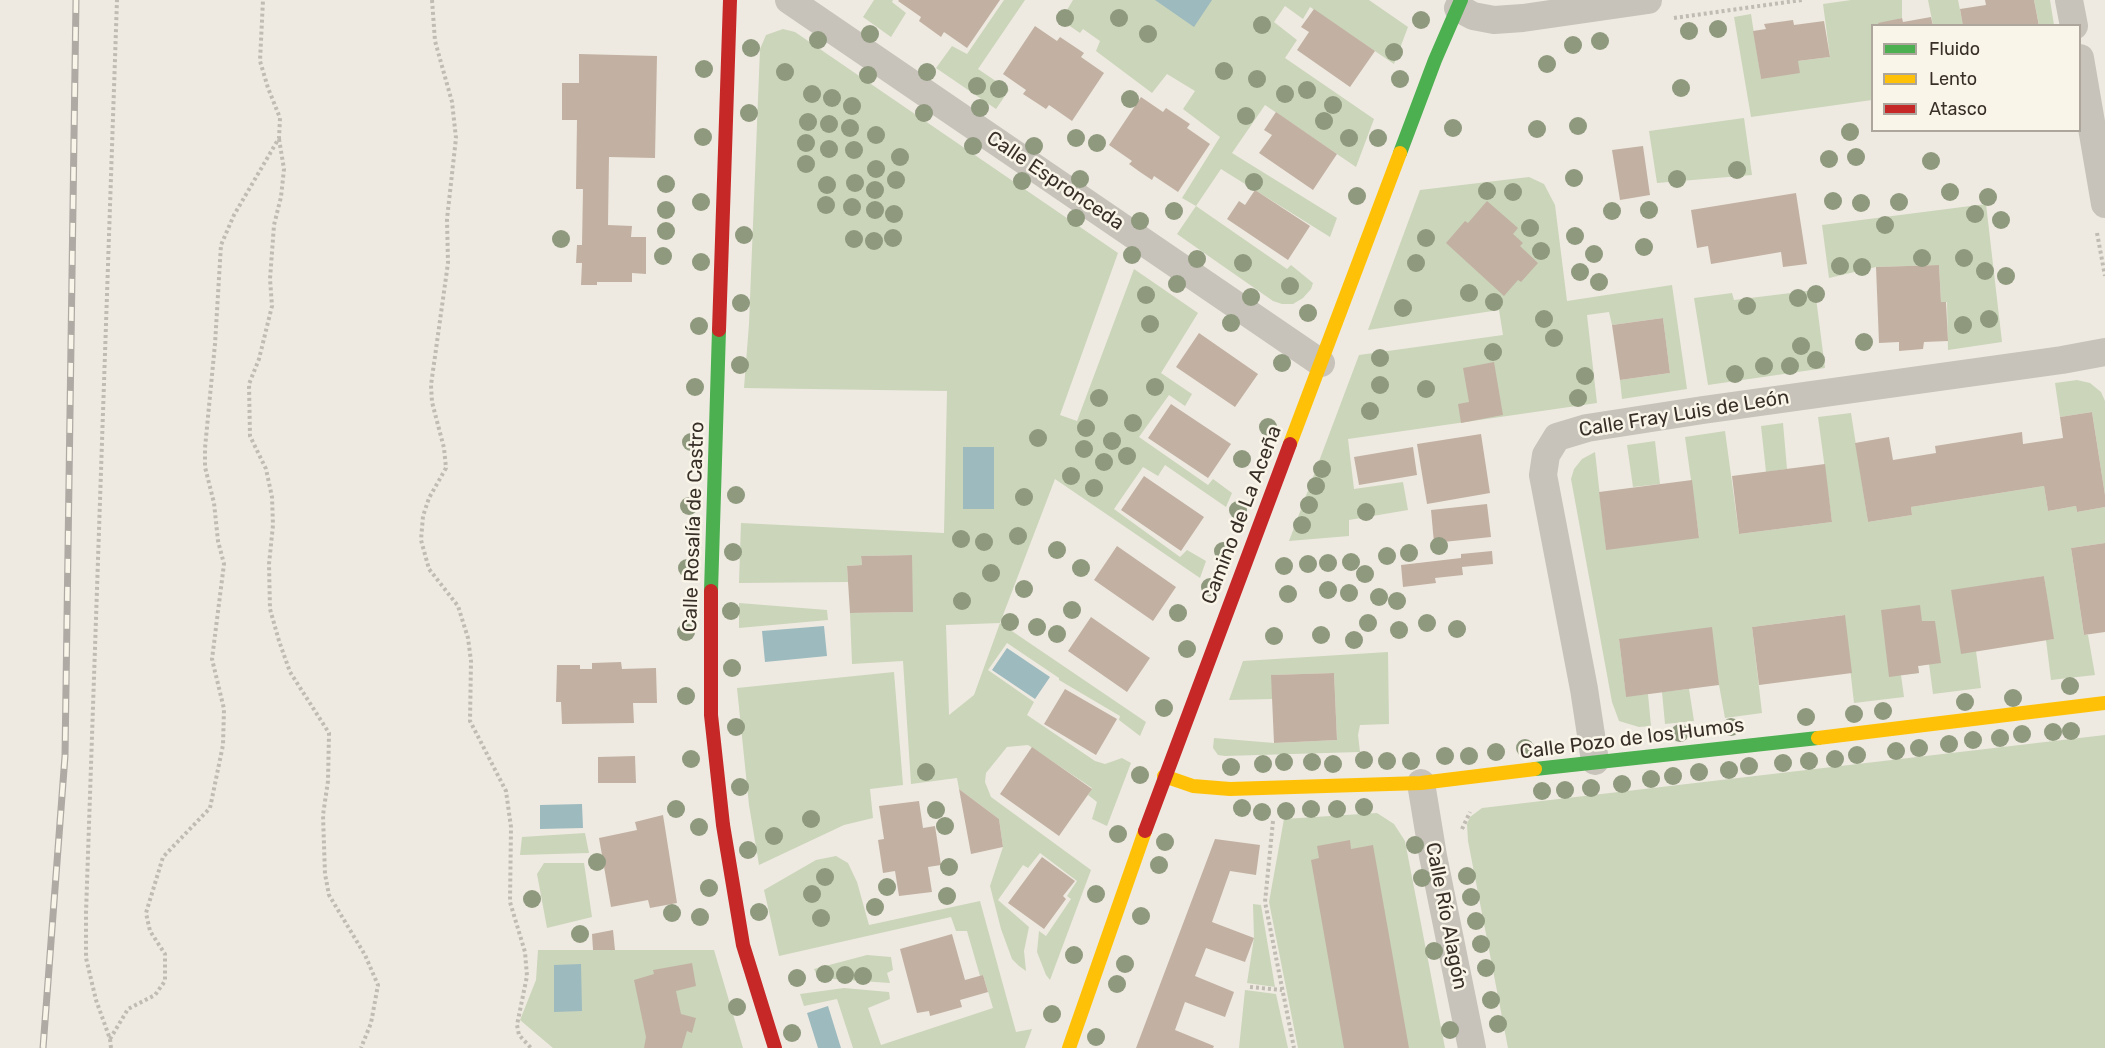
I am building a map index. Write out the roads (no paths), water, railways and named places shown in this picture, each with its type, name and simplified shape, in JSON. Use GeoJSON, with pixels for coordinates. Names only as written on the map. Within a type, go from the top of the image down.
{"type":"FeatureCollection","features":[{"type":"Feature","properties":{"kind":"street","name":"Calle Rosalía de Castro"},"geometry":{"type":"LineString","coordinates":[[730,0],[710,619],[711,715],[723,825],[744,945],[775,1048]]}},
{"type":"Feature","properties":{"kind":"street","name":"Calle Espronceda"},"geometry":{"type":"LineString","coordinates":[[789,0],[1321,363]]}},
{"type":"Feature","properties":{"kind":"street"},"geometry":{"type":"LineString","coordinates":[[1459,4],[1473,16],[1494,20],[1648,0]]}},
{"type":"Feature","properties":{"kind":"street"},"geometry":{"type":"LineString","coordinates":[[2070,0],[2074,24]]}},
{"type":"Feature","properties":{"kind":"street","name":"Camino de La Aceña"},"geometry":{"type":"LineString","coordinates":[[1069,1048],[1164,776],[1435,60],[1459,4]]}},
{"type":"Feature","properties":{"kind":"street"},"geometry":{"type":"LineString","coordinates":[[2081,69],[2105,204]]}},
{"type":"Feature","properties":{"kind":"street","name":"Calle Fray Luis de León"},"geometry":{"type":"LineString","coordinates":[[1595,761],[1584,689],[1543,475],[1546,455],[1557,437],[1587,428],[1703,410],[2105,352]]}},
{"type":"Feature","properties":{"kind":"street","name":"Calle Pozo de los Humos"},"geometry":{"type":"LineString","coordinates":[[1164,776],[1193,786],[1230,789],[1421,783],[1595,761],[1877,732],[2105,703]]}},
{"type":"Feature","properties":{"kind":"street","name":"Calle Río Alagón"},"geometry":{"type":"LineString","coordinates":[[1421,783],[1433,856],[1472,1048]]}},
{"type":"Feature","properties":{"kind":"water"},"geometry":{"type":"Polygon","coordinates":[[[1155,0],[1212,0],[1194,27],[1155,0]]]}},
{"type":"Feature","properties":{"kind":"water"},"geometry":{"type":"Polygon","coordinates":[[[963,447],[994,447],[994,509],[963,509],[963,447]]]}},
{"type":"Feature","properties":{"kind":"water"},"geometry":{"type":"Polygon","coordinates":[[[824,626],[827,656],[765,662],[762,631],[824,626]]]}},
{"type":"Feature","properties":{"kind":"water"},"geometry":{"type":"Polygon","coordinates":[[[1007,648],[1050,677],[1035,699],[992,670],[1007,648]]]}},
{"type":"Feature","properties":{"kind":"water"},"geometry":{"type":"Polygon","coordinates":[[[582,804],[583,828],[540,829],[540,805],[582,804]]]}},
{"type":"Feature","properties":{"kind":"water"},"geometry":{"type":"Polygon","coordinates":[[[581,964],[582,1011],[554,1012],[554,965],[581,964]]]}},
{"type":"Feature","properties":{"kind":"water"},"geometry":{"type":"Polygon","coordinates":[[[828,1006],[841,1048],[818,1048],[807,1013],[828,1006]]]}},
{"type":"Feature","properties":{"kind":"railway"},"geometry":{"type":"LineString","coordinates":[[43,1048],[65,756],[76,0]]}}]}
